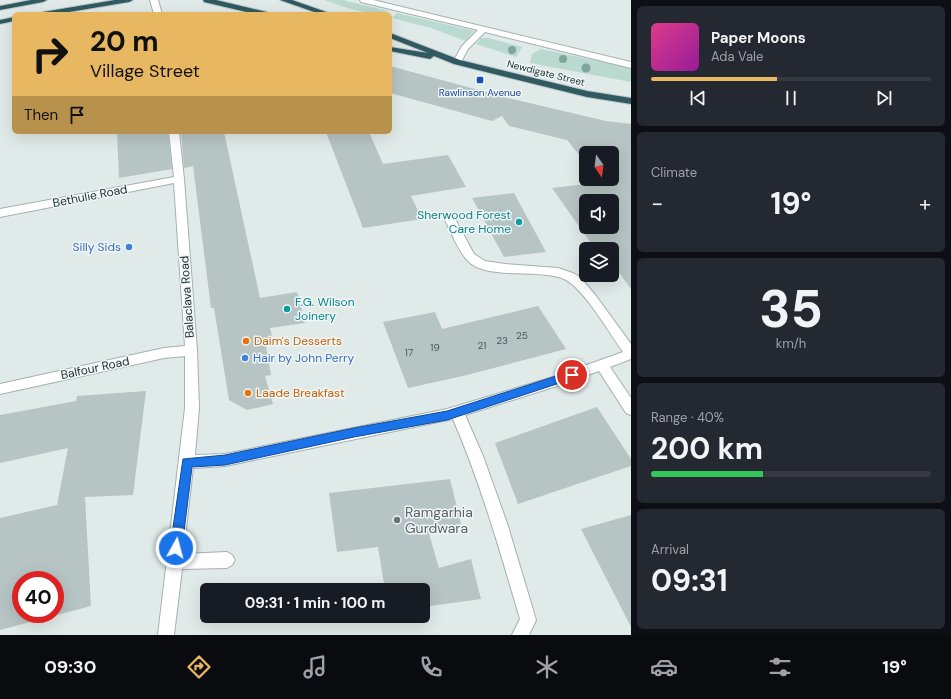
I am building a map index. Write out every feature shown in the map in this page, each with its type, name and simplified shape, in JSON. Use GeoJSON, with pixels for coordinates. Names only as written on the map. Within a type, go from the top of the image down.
{"type":"FeatureCollection","features":[{"type":"Feature","properties":{"kind":"highway"},"geometry":{"type":"LineString","coordinates":[[0,8],[43,0]]}},
{"type":"Feature","properties":{"kind":"highway"},"geometry":{"type":"LineString","coordinates":[[55,12],[129,0]]}},
{"type":"Feature","properties":{"kind":"highway"},"geometry":{"type":"LineString","coordinates":[[207,0],[256,12]]}},
{"type":"Feature","properties":{"kind":"highway"},"geometry":{"type":"LineString","coordinates":[[284,0],[322,12]]}},
{"type":"Feature","properties":{"kind":"highway"},"geometry":{"type":"LineString","coordinates":[[0,22],[12,19]]}},
{"type":"Feature","properties":{"kind":"highway","name":"Newdigate Street"},"geometry":{"type":"LineString","coordinates":[[392,36],[455,61]]}},
{"type":"Feature","properties":{"kind":"highway","name":"Newdigate Street"},"geometry":{"type":"LineString","coordinates":[[392,49],[455,61],[541,83],[631,102]]}},
{"type":"Feature","properties":{"kind":"street"},"geometry":{"type":"LineString","coordinates":[[154,0],[157,12]]}},
{"type":"Feature","properties":{"kind":"street"},"geometry":{"type":"LineString","coordinates":[[364,0],[482,30],[631,65]]}},
{"type":"Feature","properties":{"kind":"street"},"geometry":{"type":"LineString","coordinates":[[455,61],[482,30]]}},
{"type":"Feature","properties":{"kind":"street","name":"Balaclava Road"},"geometry":{"type":"LineString","coordinates":[[166,635],[192,408],[191,350],[179,179],[174,134]]}},
{"type":"Feature","properties":{"kind":"street","name":"Bethulie Road"},"geometry":{"type":"LineString","coordinates":[[0,213],[179,179]]}},
{"type":"Feature","properties":{"kind":"street"},"geometry":{"type":"LineString","coordinates":[[187,462],[225,460],[354,433],[417,422],[457,412],[602,365],[631,354],[582,286],[570,276],[548,270],[487,266],[472,259],[450,220]]}},
{"type":"Feature","properties":{"kind":"street","name":"Balfour Road"},"geometry":{"type":"LineString","coordinates":[[0,389],[164,353],[191,350]]}},
{"type":"Feature","properties":{"kind":"street"},"geometry":{"type":"LineString","coordinates":[[602,365],[631,409]]}},
{"type":"Feature","properties":{"kind":"street"},"geometry":{"type":"LineString","coordinates":[[457,412],[476,456],[508,549],[528,620],[520,635]]}},
{"type":"Feature","properties":{"kind":"street"},"geometry":{"type":"LineString","coordinates":[[174,562],[227,560]]}},
{"type":"Feature","properties":{"kind":"green space"},"geometry":{"type":"Polygon","coordinates":[[[324,0],[343,0],[388,11],[366,12],[347,8],[324,0]]]}},
{"type":"Feature","properties":{"kind":"green space"},"geometry":{"type":"Polygon","coordinates":[[[397,13],[474,31],[466,41],[431,28],[392,18],[397,13]]]}},
{"type":"Feature","properties":{"kind":"green space"},"geometry":{"type":"Polygon","coordinates":[[[481,38],[489,38],[522,47],[516,57],[476,44],[481,38]]]}},
{"type":"Feature","properties":{"kind":"green space"},"geometry":{"type":"Polygon","coordinates":[[[541,49],[631,68],[631,82],[530,63],[532,54],[541,49]]]}},
{"type":"Feature","properties":{"kind":"building"},"geometry":{"type":"Polygon","coordinates":[[[392,67],[508,98],[606,121],[631,124],[631,289],[619,273],[619,242],[590,242],[584,234],[619,234],[619,194],[579,194],[579,226],[552,188],[579,185],[579,186],[619,186],[619,146],[579,146],[579,155],[567,140],[509,126],[502,116],[492,121],[392,94],[392,67]]]}},
{"type":"Feature","properties":{"kind":"building"},"geometry":{"type":"Polygon","coordinates":[[[117,134],[168,134],[172,169],[119,178],[117,134]]]}},
{"type":"Feature","properties":{"kind":"building"},"geometry":{"type":"Polygon","coordinates":[[[181,134],[224,134],[260,298],[297,292],[305,323],[270,328],[274,344],[266,346],[271,375],[265,376],[273,404],[247,410],[229,400],[214,308],[211,308],[193,166],[184,168],[181,134]]]}},
{"type":"Feature","properties":{"kind":"building"},"geometry":{"type":"Polygon","coordinates":[[[327,134],[370,134],[383,164],[448,155],[466,187],[411,196],[422,219],[363,228],[327,134]]]}},
{"type":"Feature","properties":{"kind":"building"},"geometry":{"type":"Polygon","coordinates":[[[514,193],[546,252],[504,257],[472,198],[514,193]]]}},
{"type":"Feature","properties":{"kind":"building"},"geometry":{"type":"Polygon","coordinates":[[[538,306],[566,349],[463,376],[408,388],[383,322],[435,312],[442,329],[538,306]]]}},
{"type":"Feature","properties":{"kind":"building"},"geometry":{"type":"Polygon","coordinates":[[[146,391],[133,495],[85,497],[91,606],[64,613],[64,571],[12,571],[12,623],[27,623],[0,630],[0,518],[57,505],[68,448],[0,463],[0,415],[76,401],[77,396],[146,391]]]}},
{"type":"Feature","properties":{"kind":"building"},"geometry":{"type":"Polygon","coordinates":[[[597,407],[631,459],[631,466],[518,504],[495,443],[597,407]]]}},
{"type":"Feature","properties":{"kind":"building","name":"Ramgarhia Gurdwara"},"geometry":{"type":"Polygon","coordinates":[[[450,479],[461,524],[429,534],[439,568],[471,559],[481,599],[430,606],[430,583],[384,583],[378,547],[337,552],[329,493],[450,479]]]}},
{"type":"Feature","properties":{"kind":"building"},"geometry":{"type":"Polygon","coordinates":[[[631,515],[631,627],[581,529],[631,515]]]}},
{"type":"Feature","properties":{"kind":"place","name":"Rawlinson Avenue"},"geometry":{"type":"Point","coordinates":[480,80]}},
{"type":"Feature","properties":{"kind":"place","name":"Sherwood Forest Care Home"},"geometry":{"type":"Point","coordinates":[519,222]}},
{"type":"Feature","properties":{"kind":"place","name":"Silly Sids"},"geometry":{"type":"Point","coordinates":[129,247]}},
{"type":"Feature","properties":{"kind":"place","name":"F.G. Wilson Joinery"},"geometry":{"type":"Point","coordinates":[287,309]}},
{"type":"Feature","properties":{"kind":"place","name":"Daim's Desserts"},"geometry":{"type":"Point","coordinates":[246,341]}},
{"type":"Feature","properties":{"kind":"place","name":"Hair by John Perry"},"geometry":{"type":"Point","coordinates":[245,358]}},
{"type":"Feature","properties":{"kind":"place","name":"Laade Breakfast"},"geometry":{"type":"Point","coordinates":[248,393]}},
{"type":"Feature","properties":{"kind":"place","name":"Ramgarhia Gurdwara"},"geometry":{"type":"Point","coordinates":[397,520]}},
{"type":"Feature","properties":{"kind":"route"},"geometry":{"type":"LineString","coordinates":[[176,548],[187,462],[225,460],[354,433],[447,416],[572,375]]}}]}
